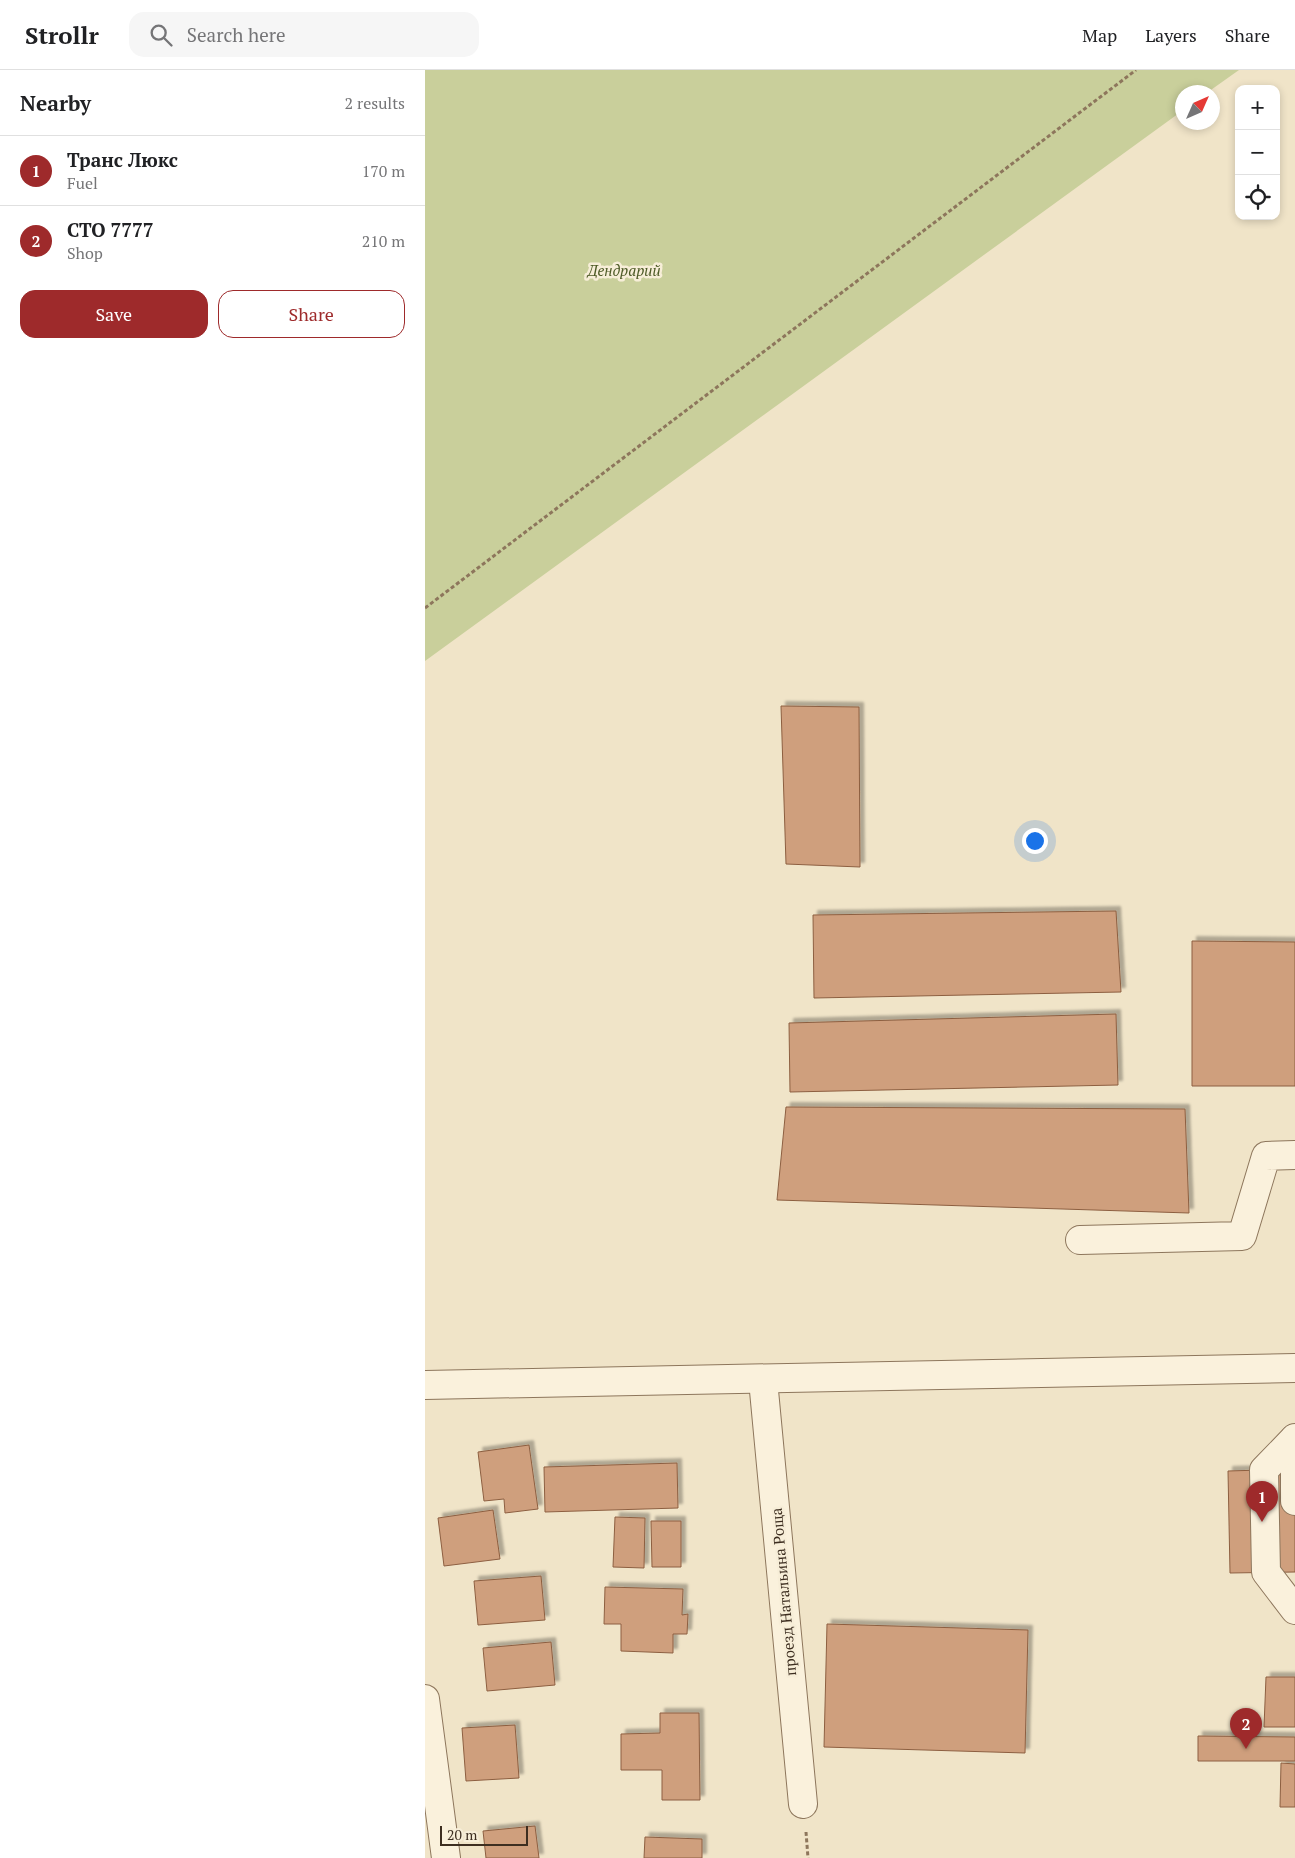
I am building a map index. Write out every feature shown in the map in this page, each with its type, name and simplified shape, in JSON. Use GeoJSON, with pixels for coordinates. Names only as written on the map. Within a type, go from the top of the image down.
{"type":"FeatureCollection","features":[{"type":"Feature","properties":{"kind":"street"},"geometry":{"type":"LineString","coordinates":[[1080,1240],[1242,1236],[1267,1156],[1295,1155]]}},
{"type":"Feature","properties":{"kind":"street"},"geometry":{"type":"LineString","coordinates":[[425,1385],[763,1380],[1295,1368]]}},
{"type":"Feature","properties":{"kind":"street","name":"проезд Натальина Роща"},"geometry":{"type":"LineString","coordinates":[[763,1380],[803,1804]]}},
{"type":"Feature","properties":{"kind":"street"},"geometry":{"type":"LineString","coordinates":[[1294,1438],[1295,1502]]}},
{"type":"Feature","properties":{"kind":"street"},"geometry":{"type":"LineString","coordinates":[[1294,1438],[1264,1470],[1266,1572],[1295,1610]]}},
{"type":"Feature","properties":{"kind":"street"},"geometry":{"type":"LineString","coordinates":[[425,1699],[447,1858]]}},
{"type":"Feature","properties":{"kind":"path"},"geometry":{"type":"LineString","coordinates":[[425,608],[1136,70]]}},
{"type":"Feature","properties":{"kind":"green space","name":"Дендрарий"},"geometry":{"type":"Polygon","coordinates":[[[425,70],[1239,70],[1218,85],[1175,85],[1175,116],[425,661],[425,70]]]}},
{"type":"Feature","properties":{"kind":"building"},"geometry":{"type":"Polygon","coordinates":[[[781,706],[859,707],[860,867],[786,864],[781,706]]]}},
{"type":"Feature","properties":{"kind":"building"},"geometry":{"type":"Polygon","coordinates":[[[1116,911],[1121,992],[814,998],[813,915],[1116,911]]]}},
{"type":"Feature","properties":{"kind":"building"},"geometry":{"type":"Polygon","coordinates":[[[1192,941],[1295,942],[1295,1086],[1192,1086],[1192,941]]]}},
{"type":"Feature","properties":{"kind":"building"},"geometry":{"type":"Polygon","coordinates":[[[1116,1014],[1118,1085],[790,1092],[789,1023],[1116,1014]]]}},
{"type":"Feature","properties":{"kind":"building"},"geometry":{"type":"Polygon","coordinates":[[[786,1107],[1185,1109],[1189,1213],[777,1200],[786,1107]]]}},
{"type":"Feature","properties":{"kind":"building"},"geometry":{"type":"Polygon","coordinates":[[[529,1445],[538,1509],[505,1513],[504,1499],[484,1501],[478,1452],[529,1445]]]}},
{"type":"Feature","properties":{"kind":"building"},"geometry":{"type":"Polygon","coordinates":[[[677,1463],[678,1508],[545,1512],[544,1467],[677,1463]]]}},
{"type":"Feature","properties":{"kind":"building"},"geometry":{"type":"Polygon","coordinates":[[[1295,1469],[1295,1572],[1230,1573],[1228,1471],[1295,1469]]]}},
{"type":"Feature","properties":{"kind":"building"},"geometry":{"type":"Polygon","coordinates":[[[493,1510],[500,1559],[444,1566],[438,1518],[493,1510]]]}},
{"type":"Feature","properties":{"kind":"building"},"geometry":{"type":"Polygon","coordinates":[[[615,1517],[645,1518],[644,1568],[613,1567],[615,1517]]]}},
{"type":"Feature","properties":{"kind":"building"},"geometry":{"type":"Polygon","coordinates":[[[651,1521],[681,1521],[681,1567],[652,1567],[651,1521]]]}},
{"type":"Feature","properties":{"kind":"building"},"geometry":{"type":"Polygon","coordinates":[[[541,1576],[545,1620],[478,1625],[474,1581],[541,1576]]]}},
{"type":"Feature","properties":{"kind":"building"},"geometry":{"type":"Polygon","coordinates":[[[605,1587],[683,1589],[682,1615],[688,1614],[687,1634],[673,1634],[673,1653],[621,1651],[621,1624],[604,1624],[605,1587]]]}},
{"type":"Feature","properties":{"kind":"building"},"geometry":{"type":"Polygon","coordinates":[[[827,1624],[1028,1630],[1025,1753],[824,1747],[827,1624]]]}},
{"type":"Feature","properties":{"kind":"building"},"geometry":{"type":"Polygon","coordinates":[[[551,1642],[555,1685],[487,1691],[483,1648],[551,1642]]]}},
{"type":"Feature","properties":{"kind":"building"},"geometry":{"type":"Polygon","coordinates":[[[1266,1677],[1295,1677],[1295,1727],[1264,1727],[1266,1677]]]}},
{"type":"Feature","properties":{"kind":"building"},"geometry":{"type":"Polygon","coordinates":[[[660,1713],[699,1713],[700,1800],[662,1800],[662,1770],[621,1770],[621,1734],[660,1733],[660,1713]]]}},
{"type":"Feature","properties":{"kind":"building"},"geometry":{"type":"Polygon","coordinates":[[[515,1725],[519,1778],[466,1781],[462,1728],[515,1725]]]}},
{"type":"Feature","properties":{"kind":"building"},"geometry":{"type":"Polygon","coordinates":[[[1198,1736],[1295,1737],[1295,1761],[1198,1761],[1198,1736]]]}},
{"type":"Feature","properties":{"kind":"building"},"geometry":{"type":"Polygon","coordinates":[[[1281,1763],[1295,1764],[1295,1807],[1280,1807],[1281,1763]]]}},
{"type":"Feature","properties":{"kind":"building"},"geometry":{"type":"Polygon","coordinates":[[[535,1826],[539,1858],[486,1858],[483,1831],[535,1826]]]}},
{"type":"Feature","properties":{"kind":"building"},"geometry":{"type":"Polygon","coordinates":[[[645,1837],[702,1839],[702,1858],[644,1858],[645,1837]]]}},
{"type":"Feature","properties":{"kind":"place","name":"Транс Люкс"},"geometry":{"type":"Point","coordinates":[1262,1522]}},
{"type":"Feature","properties":{"kind":"place","name":"СТО 7777"},"geometry":{"type":"Point","coordinates":[1246,1749]}}]}
